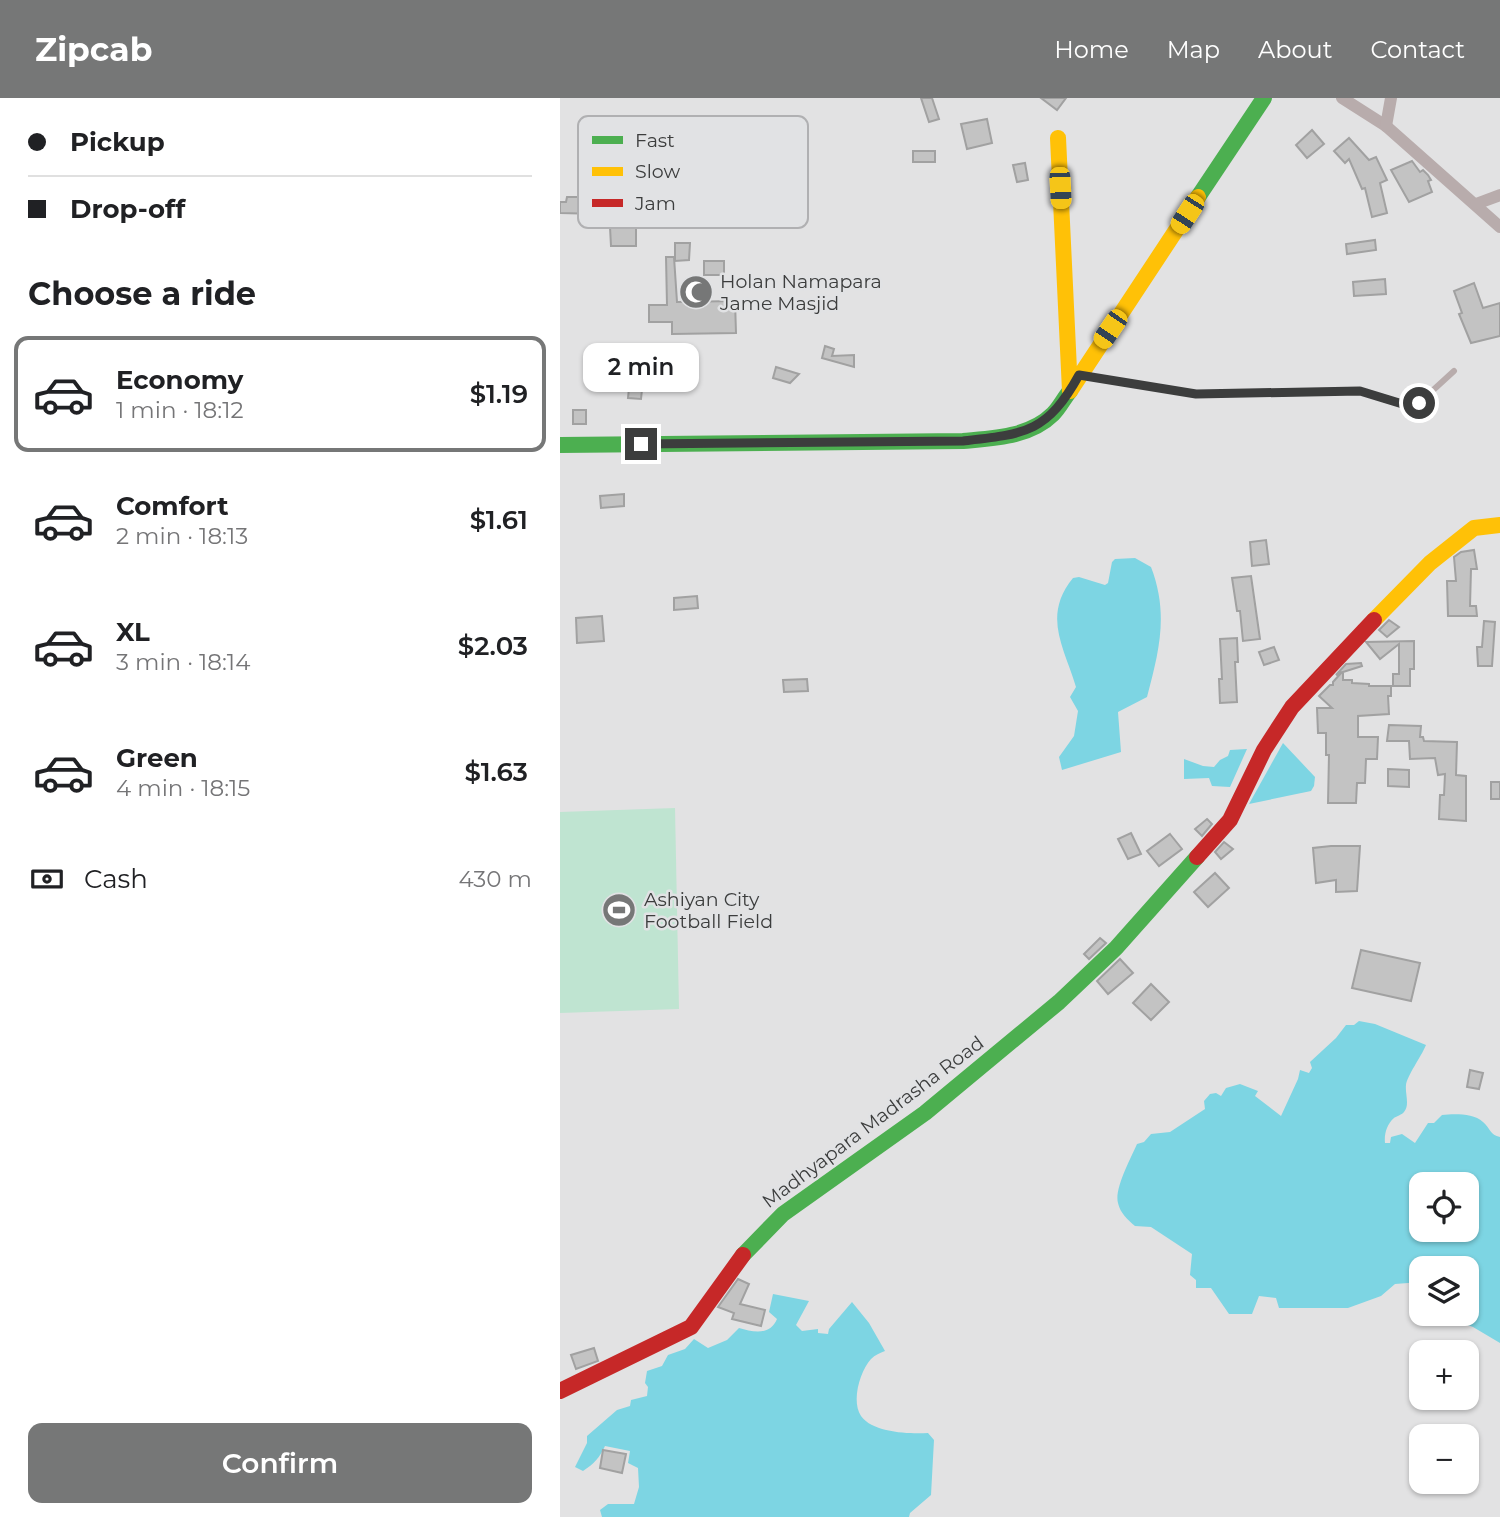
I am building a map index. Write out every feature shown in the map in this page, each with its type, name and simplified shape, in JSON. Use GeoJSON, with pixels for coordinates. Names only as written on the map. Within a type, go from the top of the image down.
{"type":"FeatureCollection","features":[{"type":"Feature","properties":{"kind":"street"},"geometry":{"type":"LineString","coordinates":[[560,445],[963,441],[1034,428],[1055,413],[1264,98]]}},
{"type":"Feature","properties":{"kind":"street"},"geometry":{"type":"LineString","coordinates":[[1342,98],[1386,126],[1500,227]]}},
{"type":"Feature","properties":{"kind":"street"},"geometry":{"type":"LineString","coordinates":[[1386,126],[1391,98]]}},
{"type":"Feature","properties":{"kind":"street"},"geometry":{"type":"LineString","coordinates":[[1058,138],[1070,391]]}},
{"type":"Feature","properties":{"kind":"street"},"geometry":{"type":"LineString","coordinates":[[1476,204],[1500,195]]}},
{"type":"Feature","properties":{"kind":"street","name":"Madhyapara Madrasha Road"},"geometry":{"type":"LineString","coordinates":[[560,1391],[691,1327],[747,1248],[783,1214],[925,1113],[1059,1002],[1116,948],[1230,820],[1264,750],[1292,706],[1430,563],[1474,528],[1500,525]]}},
{"type":"Feature","properties":{"kind":"lane"},"geometry":{"type":"LineString","coordinates":[[1079,375],[1196,394],[1360,391],[1409,406],[1419,403],[1454,371]]}},
{"type":"Feature","properties":{"kind":"green space","name":"Ashiyan City Football Field"},"geometry":{"type":"Polygon","coordinates":[[[675,808],[679,1009],[560,1013],[560,812],[675,808]]]}},
{"type":"Feature","properties":{"kind":"water"},"geometry":{"type":"Polygon","coordinates":[[[1135,558],[1151,567],[1160,601],[1158,648],[1147,697],[1118,712],[1121,752],[1062,770],[1059,757],[1074,736],[1078,711],[1070,697],[1076,687],[1058,632],[1059,605],[1073,578],[1079,577],[1105,585],[1115,559],[1135,558]]]}},
{"type":"Feature","properties":{"kind":"water"},"geometry":{"type":"Polygon","coordinates":[[[1283,743],[1315,777],[1314,786],[1311,791],[1249,804],[1283,743]]]}},
{"type":"Feature","properties":{"kind":"water"},"geometry":{"type":"Polygon","coordinates":[[[1247,749],[1230,787],[1212,786],[1209,778],[1184,779],[1184,759],[1214,767],[1228,756],[1230,750],[1247,749]]]}},
{"type":"Feature","properties":{"kind":"water"},"geometry":{"type":"Polygon","coordinates":[[[1359,1021],[1375,1024],[1426,1045],[1407,1081],[1406,1109],[1390,1123],[1385,1143],[1390,1143],[1391,1137],[1402,1134],[1415,1143],[1428,1123],[1434,1123],[1442,1115],[1474,1117],[1500,1137],[1500,1343],[1470,1326],[1479,1326],[1479,1256],[1409,1256],[1409,1283],[1395,1284],[1381,1296],[1348,1308],[1279,1308],[1276,1298],[1259,1296],[1252,1314],[1229,1314],[1211,1288],[1196,1288],[1196,1280],[1190,1275],[1192,1254],[1151,1227],[1135,1226],[1121,1210],[1118,1190],[1137,1144],[1144,1142],[1151,1134],[1170,1132],[1205,1109],[1204,1101],[1210,1094],[1221,1096],[1226,1088],[1240,1084],[1258,1091],[1255,1096],[1281,1116],[1300,1070],[1309,1073],[1312,1068],[1310,1062],[1346,1025],[1354,1025],[1359,1021]]]}},
{"type":"Feature","properties":{"kind":"water"},"geometry":{"type":"Polygon","coordinates":[[[773,1294],[809,1301],[796,1325],[802,1331],[818,1329],[818,1333],[828,1334],[829,1329],[852,1302],[869,1323],[885,1351],[871,1359],[863,1371],[858,1386],[858,1410],[867,1422],[883,1429],[902,1433],[928,1433],[934,1440],[931,1495],[910,1513],[909,1517],[602,1517],[600,1510],[608,1504],[634,1504],[639,1487],[638,1468],[628,1463],[630,1451],[605,1446],[596,1460],[583,1471],[575,1467],[587,1443],[587,1436],[617,1410],[630,1406],[631,1400],[647,1396],[647,1371],[662,1366],[668,1355],[685,1349],[694,1339],[708,1348],[727,1340],[739,1328],[755,1331],[770,1328],[777,1319],[769,1312],[773,1294]]]}},
{"type":"Feature","properties":{"kind":"building"},"geometry":{"type":"Polygon","coordinates":[[[921,98],[932,98],[939,119],[929,122],[921,98]]]}},
{"type":"Feature","properties":{"kind":"building"},"geometry":{"type":"Polygon","coordinates":[[[1041,98],[1066,98],[1057,110],[1041,98]]]}},
{"type":"Feature","properties":{"kind":"building"},"geometry":{"type":"Polygon","coordinates":[[[987,119],[992,143],[967,149],[961,124],[987,119]]]}},
{"type":"Feature","properties":{"kind":"building"},"geometry":{"type":"Polygon","coordinates":[[[1312,130],[1324,144],[1307,158],[1296,145],[1312,130]]]}},
{"type":"Feature","properties":{"kind":"building"},"geometry":{"type":"Polygon","coordinates":[[[1349,138],[1369,160],[1376,157],[1387,180],[1380,183],[1387,213],[1372,217],[1365,188],[1362,189],[1349,159],[1345,163],[1334,151],[1349,138]]]}},
{"type":"Feature","properties":{"kind":"building"},"geometry":{"type":"Polygon","coordinates":[[[913,151],[935,151],[935,162],[913,162],[913,151]]]}},
{"type":"Feature","properties":{"kind":"building"},"geometry":{"type":"Polygon","coordinates":[[[1412,161],[1420,172],[1423,170],[1428,175],[1432,192],[1409,202],[1391,170],[1412,161]]]}},
{"type":"Feature","properties":{"kind":"building"},"geometry":{"type":"Polygon","coordinates":[[[1025,163],[1028,180],[1017,182],[1013,165],[1025,163]]]}},
{"type":"Feature","properties":{"kind":"building"},"geometry":{"type":"Polygon","coordinates":[[[567,197],[578,197],[578,213],[560,213],[560,202],[566,202],[567,197]]]}},
{"type":"Feature","properties":{"kind":"building"},"geometry":{"type":"Polygon","coordinates":[[[610,228],[636,228],[636,246],[611,246],[610,228]]]}},
{"type":"Feature","properties":{"kind":"building"},"geometry":{"type":"Polygon","coordinates":[[[1375,240],[1376,250],[1347,254],[1346,244],[1375,240]]]}},
{"type":"Feature","properties":{"kind":"building"},"geometry":{"type":"Polygon","coordinates":[[[675,243],[690,243],[689,260],[675,261],[675,243]]]}},
{"type":"Feature","properties":{"kind":"building"},"geometry":{"type":"Polygon","coordinates":[[[666,257],[674,257],[677,302],[735,301],[736,333],[672,334],[672,322],[649,322],[649,305],[667,305],[666,257]]]}},
{"type":"Feature","properties":{"kind":"building"},"geometry":{"type":"Polygon","coordinates":[[[704,261],[724,261],[724,275],[704,275],[704,261]]]}},
{"type":"Feature","properties":{"kind":"building"},"geometry":{"type":"Polygon","coordinates":[[[1385,279],[1386,294],[1354,296],[1353,282],[1385,279]]]}},
{"type":"Feature","properties":{"kind":"building"},"geometry":{"type":"Polygon","coordinates":[[[1474,283],[1483,308],[1500,303],[1500,336],[1471,343],[1459,314],[1462,313],[1454,291],[1474,283]]]}},
{"type":"Feature","properties":{"kind":"building"},"geometry":{"type":"Polygon","coordinates":[[[825,346],[834,349],[832,356],[854,355],[854,367],[822,358],[825,346]]]}},
{"type":"Feature","properties":{"kind":"building"},"geometry":{"type":"Polygon","coordinates":[[[776,367],[799,374],[790,383],[773,378],[776,367]]]}},
{"type":"Feature","properties":{"kind":"building"},"geometry":{"type":"Polygon","coordinates":[[[630,378],[643,380],[641,399],[628,398],[630,378]]]}},
{"type":"Feature","properties":{"kind":"building"},"geometry":{"type":"Polygon","coordinates":[[[573,410],[586,410],[586,424],[573,424],[573,410]]]}},
{"type":"Feature","properties":{"kind":"building"},"geometry":{"type":"Polygon","coordinates":[[[624,494],[624,506],[601,508],[600,496],[624,494]]]}},
{"type":"Feature","properties":{"kind":"building"},"geometry":{"type":"Polygon","coordinates":[[[1266,540],[1269,564],[1252,566],[1250,542],[1266,540]]]}},
{"type":"Feature","properties":{"kind":"building"},"geometry":{"type":"Polygon","coordinates":[[[1474,550],[1477,569],[1471,569],[1470,606],[1476,606],[1477,616],[1448,616],[1447,581],[1456,581],[1454,557],[1461,552],[1474,550]]]}},
{"type":"Feature","properties":{"kind":"building"},"geometry":{"type":"Polygon","coordinates":[[[1251,576],[1260,639],[1243,641],[1240,611],[1237,611],[1232,578],[1251,576]]]}},
{"type":"Feature","properties":{"kind":"building"},"geometry":{"type":"Polygon","coordinates":[[[697,596],[698,608],[674,610],[674,598],[697,596]]]}},
{"type":"Feature","properties":{"kind":"building"},"geometry":{"type":"Polygon","coordinates":[[[602,616],[604,641],[577,643],[576,618],[602,616]]]}},
{"type":"Feature","properties":{"kind":"building"},"geometry":{"type":"Polygon","coordinates":[[[1389,620],[1399,627],[1387,637],[1379,630],[1389,620]]]}},
{"type":"Feature","properties":{"kind":"building"},"geometry":{"type":"Polygon","coordinates":[[[1484,621],[1495,622],[1492,666],[1478,666],[1477,647],[1482,647],[1484,621]]]}},
{"type":"Feature","properties":{"kind":"building"},"geometry":{"type":"Polygon","coordinates":[[[1237,638],[1237,702],[1220,703],[1220,639],[1237,638]]]}},
{"type":"Feature","properties":{"kind":"building"},"geometry":{"type":"Polygon","coordinates":[[[1414,641],[1414,669],[1410,669],[1410,686],[1393,686],[1393,674],[1399,674],[1399,644],[1380,659],[1366,642],[1414,641]]]}},
{"type":"Feature","properties":{"kind":"building"},"geometry":{"type":"Polygon","coordinates":[[[1274,647],[1279,660],[1264,665],[1259,652],[1274,647]]]}},
{"type":"Feature","properties":{"kind":"building"},"geometry":{"type":"Polygon","coordinates":[[[1361,663],[1362,666],[1343,672],[1343,680],[1369,686],[1391,686],[1391,696],[1388,696],[1389,714],[1358,716],[1358,737],[1378,737],[1377,759],[1366,759],[1365,783],[1357,783],[1356,803],[1328,803],[1329,755],[1326,755],[1326,733],[1318,733],[1317,708],[1332,708],[1319,696],[1333,685],[1342,672],[1336,675],[1346,664],[1361,663]]]}},
{"type":"Feature","properties":{"kind":"building"},"geometry":{"type":"Polygon","coordinates":[[[807,679],[808,691],[784,692],[783,680],[807,679]]]}},
{"type":"Feature","properties":{"kind":"building"},"geometry":{"type":"Polygon","coordinates":[[[1389,725],[1421,726],[1420,737],[1423,737],[1424,741],[1457,742],[1456,775],[1466,776],[1466,821],[1439,819],[1440,795],[1444,795],[1445,774],[1438,775],[1435,758],[1410,759],[1409,741],[1387,741],[1389,725]]]}},
{"type":"Feature","properties":{"kind":"building"},"geometry":{"type":"Polygon","coordinates":[[[1388,769],[1409,770],[1409,787],[1388,786],[1388,769]]]}},
{"type":"Feature","properties":{"kind":"building"},"geometry":{"type":"Polygon","coordinates":[[[1491,782],[1500,782],[1500,799],[1491,799],[1491,782]]]}},
{"type":"Feature","properties":{"kind":"building"},"geometry":{"type":"Polygon","coordinates":[[[1207,819],[1212,824],[1202,836],[1195,829],[1207,819]]]}},
{"type":"Feature","properties":{"kind":"building"},"geometry":{"type":"Polygon","coordinates":[[[1131,833],[1141,854],[1128,859],[1118,839],[1131,833]]]}},
{"type":"Feature","properties":{"kind":"building"},"geometry":{"type":"Polygon","coordinates":[[[1170,834],[1182,849],[1159,866],[1147,851],[1170,834]]]}},
{"type":"Feature","properties":{"kind":"building"},"geometry":{"type":"Polygon","coordinates":[[[1224,842],[1233,849],[1221,859],[1215,852],[1224,842]]]}},
{"type":"Feature","properties":{"kind":"building"},"geometry":{"type":"Polygon","coordinates":[[[1360,846],[1357,891],[1336,892],[1336,880],[1316,883],[1313,848],[1360,846]]]}},
{"type":"Feature","properties":{"kind":"building"},"geometry":{"type":"Polygon","coordinates":[[[1215,873],[1229,888],[1208,907],[1194,892],[1215,873]]]}},
{"type":"Feature","properties":{"kind":"building"},"geometry":{"type":"Polygon","coordinates":[[[1100,938],[1106,943],[1089,959],[1084,954],[1100,938]]]}},
{"type":"Feature","properties":{"kind":"building"},"geometry":{"type":"Polygon","coordinates":[[[1361,950],[1420,963],[1411,1001],[1352,988],[1361,950]]]}},
{"type":"Feature","properties":{"kind":"building"},"geometry":{"type":"Polygon","coordinates":[[[1120,959],[1133,973],[1108,994],[1097,981],[1120,959]]]}},
{"type":"Feature","properties":{"kind":"building"},"geometry":{"type":"Polygon","coordinates":[[[1151,984],[1169,1002],[1151,1020],[1133,1003],[1151,984]]]}},
{"type":"Feature","properties":{"kind":"building"},"geometry":{"type":"Polygon","coordinates":[[[1470,1070],[1483,1073],[1479,1089],[1467,1087],[1470,1070]]]}},
{"type":"Feature","properties":{"kind":"building"},"geometry":{"type":"Polygon","coordinates":[[[738,1279],[749,1284],[740,1304],[765,1310],[761,1326],[732,1319],[734,1313],[718,1307],[738,1279]]]}},
{"type":"Feature","properties":{"kind":"building"},"geometry":{"type":"Polygon","coordinates":[[[594,1348],[598,1361],[576,1369],[571,1355],[594,1348]]]}},
{"type":"Feature","properties":{"kind":"building"},"geometry":{"type":"Polygon","coordinates":[[[603,1450],[626,1454],[622,1473],[600,1468],[603,1450]]]}},
{"type":"Feature","properties":{"kind":"traffic: fast"},"geometry":{"type":"LineString","coordinates":[[1198,197],[1264,98]]}},
{"type":"Feature","properties":{"kind":"traffic: fast"},"geometry":{"type":"LineString","coordinates":[[560,445],[987,439],[1034,428],[1055,411],[1070,391]]}},
{"type":"Feature","properties":{"kind":"traffic: fast"},"geometry":{"type":"LineString","coordinates":[[743,1255],[783,1214],[925,1113],[1059,1002],[1116,948],[1197,857]]}},
{"type":"Feature","properties":{"kind":"traffic: slow"},"geometry":{"type":"LineString","coordinates":[[1058,138],[1070,391],[1198,197]]}},
{"type":"Feature","properties":{"kind":"traffic: slow"},"geometry":{"type":"LineString","coordinates":[[1374,620],[1430,563],[1474,528],[1500,525]]}},
{"type":"Feature","properties":{"kind":"traffic: jam"},"geometry":{"type":"LineString","coordinates":[[1197,857],[1230,820],[1264,750],[1292,707],[1374,620]]}},
{"type":"Feature","properties":{"kind":"traffic: jam"},"geometry":{"type":"LineString","coordinates":[[560,1391],[691,1327],[743,1255]]}},
{"type":"Feature","properties":{"kind":"place","name":"Holan Namapara Jame Masjid"},"geometry":{"type":"Point","coordinates":[696,292]}},
{"type":"Feature","properties":{"kind":"place","name":"Ashiyan City Football Field"},"geometry":{"type":"Point","coordinates":[619,910]}},
{"type":"Feature","properties":{"kind":"route"},"geometry":{"type":"LineString","coordinates":[[641,444],[963,441],[990,438],[1026,431],[1041,424],[1055,413],[1079,375],[1196,394],[1360,391],[1409,406],[1419,403]]}}]}
